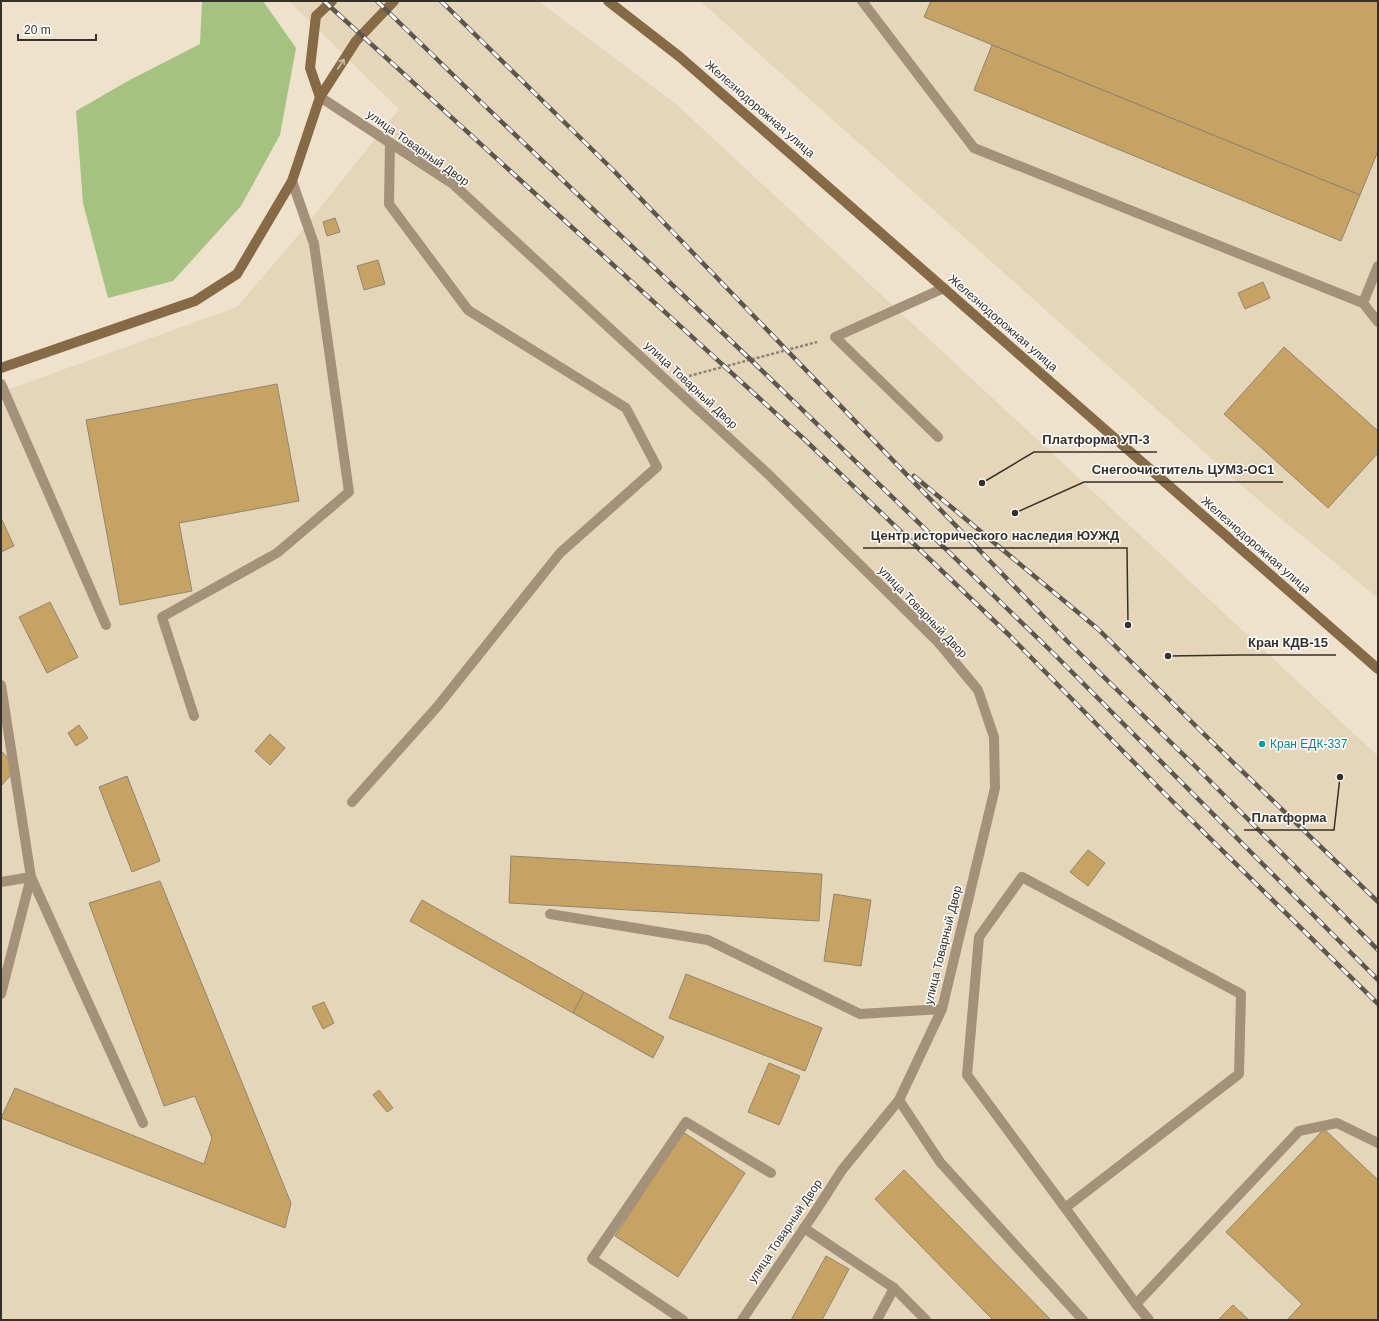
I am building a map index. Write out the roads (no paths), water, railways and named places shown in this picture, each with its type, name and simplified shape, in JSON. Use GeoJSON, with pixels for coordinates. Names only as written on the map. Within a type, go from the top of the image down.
{"type":"FeatureCollection","features":[{"type":"Feature","properties":{"kind":"main road"},"geometry":{"type":"LineString","coordinates":[[320,96],[310,68],[316,16],[332,1]]}},
{"type":"Feature","properties":{"kind":"main road"},"geometry":{"type":"LineString","coordinates":[[1,368],[195,301],[237,274],[292,181],[320,96],[356,41],[394,1]]}},
{"type":"Feature","properties":{"kind":"main road","name":"Железнодорожная улица"},"geometry":{"type":"LineString","coordinates":[[608,1],[680,57],[1378,669]]}},
{"type":"Feature","properties":{"kind":"street"},"geometry":{"type":"LineString","coordinates":[[866,3],[974,148],[1363,303],[1378,322]]}},
{"type":"Feature","properties":{"kind":"street","name":"улица Товарный Двор"},"geometry":{"type":"LineString","coordinates":[[320,96],[453,184],[768,474],[932,636],[978,690],[994,737],[995,788],[942,1009],[899,1100],[842,1170],[742,1320]]}},
{"type":"Feature","properties":{"kind":"street"},"geometry":{"type":"LineString","coordinates":[[352,802],[437,707],[560,554],[657,467],[626,408],[468,310],[389,204],[390,143]]}},
{"type":"Feature","properties":{"kind":"street"},"geometry":{"type":"LineString","coordinates":[[194,716],[162,617],[277,553],[349,492],[314,244],[292,181]]}},
{"type":"Feature","properties":{"kind":"street"},"geometry":{"type":"LineString","coordinates":[[1363,303],[1378,266]]}},
{"type":"Feature","properties":{"kind":"street"},"geometry":{"type":"LineString","coordinates":[[938,437],[835,337],[944,288]]}},
{"type":"Feature","properties":{"kind":"street"},"geometry":{"type":"LineString","coordinates":[[1,384],[106,625]]}},
{"type":"Feature","properties":{"kind":"street"},"geometry":{"type":"LineString","coordinates":[[1,685],[31,877],[143,1123]]}},
{"type":"Feature","properties":{"kind":"street"},"geometry":{"type":"LineString","coordinates":[[1,882],[31,877]]}},
{"type":"Feature","properties":{"kind":"street"},"geometry":{"type":"LineString","coordinates":[[1,994],[31,877]]}},
{"type":"Feature","properties":{"kind":"street"},"geometry":{"type":"LineString","coordinates":[[1065,1208],[1239,1074],[1241,994],[1022,877],[979,937],[967,1075],[1065,1208],[1136,1304],[1149,1320]]}},
{"type":"Feature","properties":{"kind":"street"},"geometry":{"type":"LineString","coordinates":[[550,914],[708,940],[860,1014],[942,1009]]}},
{"type":"Feature","properties":{"kind":"street"},"geometry":{"type":"LineString","coordinates":[[899,1100],[940,1162],[1083,1320]]}},
{"type":"Feature","properties":{"kind":"street"},"geometry":{"type":"LineString","coordinates":[[683,1320],[592,1259],[686,1122],[771,1173]]}},
{"type":"Feature","properties":{"kind":"street"},"geometry":{"type":"LineString","coordinates":[[1136,1304],[1299,1131],[1337,1123],[1378,1143]]}},
{"type":"Feature","properties":{"kind":"street"},"geometry":{"type":"LineString","coordinates":[[804,1228],[894,1288],[926,1320]]}},
{"type":"Feature","properties":{"kind":"street"},"geometry":{"type":"LineString","coordinates":[[877,1320],[894,1288]]}},
{"type":"Feature","properties":{"kind":"railway"},"geometry":{"type":"LineString","coordinates":[[324,1],[804,439],[1009,635],[1164,793],[1378,1004]]}},
{"type":"Feature","properties":{"kind":"railway"},"geometry":{"type":"LineString","coordinates":[[377,1],[751,360],[1053,653],[1378,980]]}},
{"type":"Feature","properties":{"kind":"railway"},"geometry":{"type":"LineString","coordinates":[[441,1],[614,171],[1067,641],[1195,766],[1378,950]]}},
{"type":"Feature","properties":{"kind":"railway"},"geometry":{"type":"LineString","coordinates":[[914,476],[1098,629],[1214,744],[1378,902]]}},
{"type":"Feature","properties":{"kind":"place","name":"Платформа УП-3"},"geometry":{"type":"Point","coordinates":[982,483]}},
{"type":"Feature","properties":{"kind":"place","name":"Снегоочиститель ЦУМ3-ОС1"},"geometry":{"type":"Point","coordinates":[1015,513]}},
{"type":"Feature","properties":{"kind":"place","name":"Центр исторического наследия ЮУЖД"},"geometry":{"type":"Point","coordinates":[1128,625]}},
{"type":"Feature","properties":{"kind":"place","name":"Кран КДВ-15"},"geometry":{"type":"Point","coordinates":[1168,656]}},
{"type":"Feature","properties":{"kind":"place","name":"Кран ЕДК-337"},"geometry":{"type":"Point","coordinates":[1262,744]}},
{"type":"Feature","properties":{"kind":"place","name":"Платформа"},"geometry":{"type":"Point","coordinates":[1340,777]}}]}
